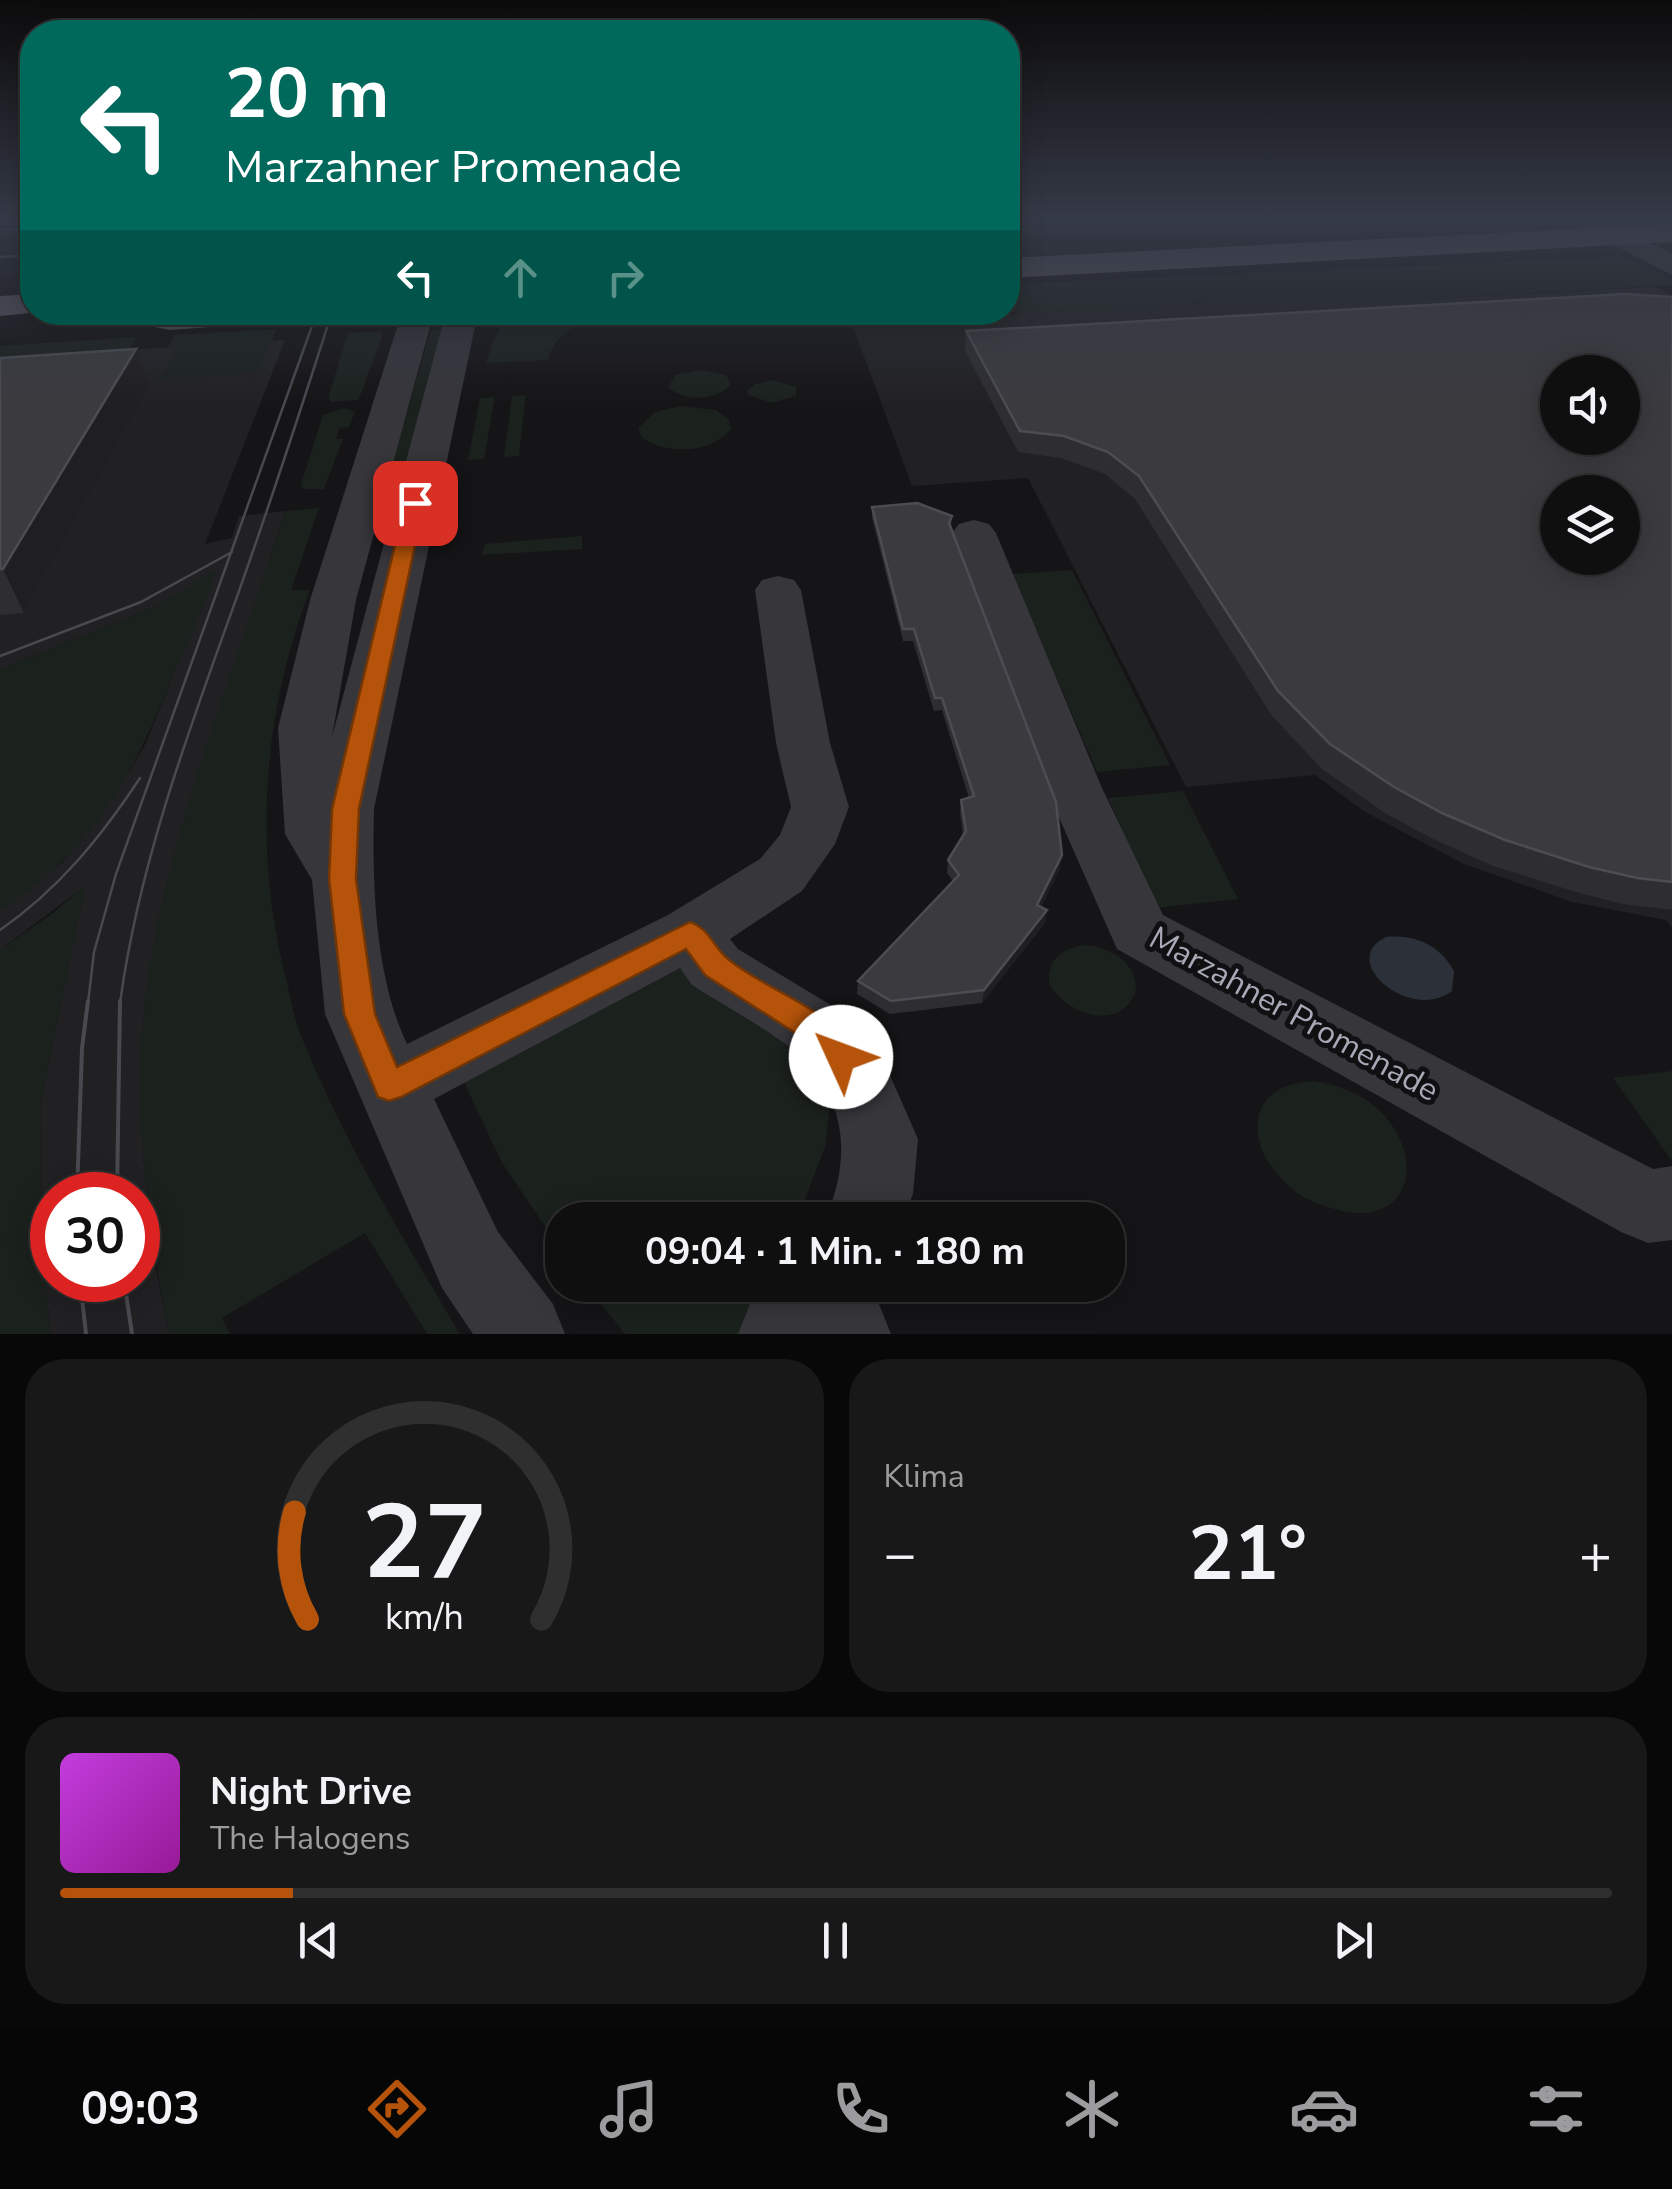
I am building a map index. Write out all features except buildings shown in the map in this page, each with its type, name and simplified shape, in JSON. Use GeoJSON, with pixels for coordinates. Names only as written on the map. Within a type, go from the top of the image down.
{"type":"FeatureCollection","features":[{"type":"Feature","properties":{"kind":"street"},"geometry":{"type":"LineString","coordinates":[[342,879],[314,834],[305,728],[333,600],[414,325]]}},
{"type":"Feature","properties":{"kind":"street"},"geometry":{"type":"LineString","coordinates":[[459,325],[355,754],[346,809],[342,879],[360,1014],[389,1087],[470,1260],[524,1334]]}},
{"type":"Feature","properties":{"kind":"street","name":"Marzahner Promenade"},"geometry":{"type":"LineString","coordinates":[[974,534],[1074,788],[1139,932],[1648,1206],[1672,1203]]}},
{"type":"Feature","properties":{"kind":"street"},"geometry":{"type":"LineString","coordinates":[[389,1087],[690,933],[781,875],[806,844],[820,807],[803,743],[778,590]]}},
{"type":"Feature","properties":{"kind":"street"},"geometry":{"type":"LineString","coordinates":[[690,933],[716,966],[825,1036],[857,1079],[881,1138],[872,1202]]}},
{"type":"Feature","properties":{"kind":"shaded area"},"geometry":{"type":"Polygon","coordinates":[[[1672,281],[1672,285],[1350,303],[1242,301],[1020,314],[1020,283],[1672,281]]]}},
{"type":"Feature","properties":{"kind":"shaded area"},"geometry":{"type":"Polygon","coordinates":[[[1656,287],[1672,296],[1672,928],[1666,920],[1572,902],[1464,864],[1365,812],[1315,775],[1186,787],[1028,478],[912,486],[852,325],[1020,325],[1020,314],[1242,301],[1350,303],[1656,287]]]}},
{"type":"Feature","properties":{"kind":"shaded area"},"geometry":{"type":"Polygon","coordinates":[[[502,325],[578,325],[558,340],[548,360],[486,363],[502,325]]]}},
{"type":"Feature","properties":{"kind":"shaded area"},"geometry":{"type":"Polygon","coordinates":[[[445,327],[402,475],[388,478],[431,330],[445,327]]]}},
{"type":"Feature","properties":{"kind":"shaded area"},"geometry":{"type":"Polygon","coordinates":[[[277,329],[258,372],[159,379],[177,348],[167,348],[175,335],[277,329]]]}},
{"type":"Feature","properties":{"kind":"shaded area"},"geometry":{"type":"Polygon","coordinates":[[[348,333],[383,334],[360,396],[357,400],[331,402],[328,398],[348,333]]]}},
{"type":"Feature","properties":{"kind":"shaded area"},"geometry":{"type":"Polygon","coordinates":[[[137,337],[129,350],[0,360],[0,346],[137,337]]]}},
{"type":"Feature","properties":{"kind":"shaded area"},"geometry":{"type":"Polygon","coordinates":[[[285,340],[205,544],[232,538],[239,516],[285,511],[167,882],[144,1009],[145,1172],[41,1172],[41,1102],[85,886],[0,950],[0,911],[63,862],[130,771],[146,743],[215,572],[157,606],[0,669],[0,358],[285,340]]]}},
{"type":"Feature","properties":{"kind":"shaded area"},"geometry":{"type":"Polygon","coordinates":[[[701,370],[726,375],[731,385],[700,398],[668,387],[676,375],[701,370]]]}},
{"type":"Feature","properties":{"kind":"shaded area"},"geometry":{"type":"Polygon","coordinates":[[[773,380],[796,387],[796,396],[771,403],[748,395],[755,384],[773,380]]]}},
{"type":"Feature","properties":{"kind":"shaded area"},"geometry":{"type":"Polygon","coordinates":[[[526,395],[519,456],[504,457],[512,396],[526,395]]]}},
{"type":"Feature","properties":{"kind":"shaded area"},"geometry":{"type":"Polygon","coordinates":[[[495,397],[484,459],[468,460],[480,398],[495,397]]]}},
{"type":"Feature","properties":{"kind":"shaded area"},"geometry":{"type":"Polygon","coordinates":[[[680,406],[716,410],[729,420],[731,429],[712,443],[688,449],[664,447],[642,438],[638,428],[655,412],[680,406]]]}},
{"type":"Feature","properties":{"kind":"shaded area"},"geometry":{"type":"Polygon","coordinates":[[[344,408],[355,412],[349,427],[340,428],[336,439],[343,439],[324,489],[303,489],[301,484],[323,415],[344,408]]]}},
{"type":"Feature","properties":{"kind":"shaded area"},"geometry":{"type":"Polygon","coordinates":[[[319,508],[291,590],[310,590],[281,687],[272,737],[267,837],[277,937],[297,1026],[336,1115],[460,1334],[427,1334],[365,1233],[222,1318],[230,1334],[169,1334],[160,1283],[160,1172],[145,1172],[140,1090],[144,1009],[153,946],[183,820],[285,511],[319,508]]]}},
{"type":"Feature","properties":{"kind":"shaded area"},"geometry":{"type":"Polygon","coordinates":[[[582,536],[582,549],[482,555],[485,544],[582,536]]]}},
{"type":"Feature","properties":{"kind":"shaded area"},"geometry":{"type":"Polygon","coordinates":[[[215,570],[205,603],[148,734],[113,800],[66,858],[0,911],[0,669],[157,606],[215,570]]]}},
{"type":"Feature","properties":{"kind":"shaded area"},"geometry":{"type":"Polygon","coordinates":[[[1072,570],[1170,765],[1097,772],[1012,574],[1072,570]]]}},
{"type":"Feature","properties":{"kind":"shaded area"},"geometry":{"type":"Polygon","coordinates":[[[1183,791],[1238,899],[1156,908],[1108,798],[1183,791]]]}},
{"type":"Feature","properties":{"kind":"shaded area"},"geometry":{"type":"Polygon","coordinates":[[[86,884],[41,1102],[41,1172],[30,1172],[30,1302],[47,1302],[51,1334],[0,1334],[0,950],[86,884]]]}},
{"type":"Feature","properties":{"kind":"shaded area"},"geometry":{"type":"Polygon","coordinates":[[[1386,937],[1406,937],[1434,948],[1454,971],[1452,991],[1435,999],[1417,999],[1385,985],[1369,960],[1373,948],[1386,937]]]}},
{"type":"Feature","properties":{"kind":"shaded area"},"geometry":{"type":"Polygon","coordinates":[[[1085,945],[1113,953],[1132,972],[1136,991],[1118,1012],[1092,1015],[1079,1011],[1067,1004],[1049,983],[1051,967],[1058,956],[1085,945]]]}},
{"type":"Feature","properties":{"kind":"shaded area"},"geometry":{"type":"Polygon","coordinates":[[[658,965],[704,973],[818,1062],[830,1105],[825,1147],[804,1202],[545,1202],[545,1227],[501,1161],[461,1076],[658,965]]]}},
{"type":"Feature","properties":{"kind":"shaded area"},"geometry":{"type":"Polygon","coordinates":[[[1672,1071],[1672,1161],[1613,1078],[1672,1071]]]}},
{"type":"Feature","properties":{"kind":"shaded area"},"geometry":{"type":"Polygon","coordinates":[[[1313,1081],[1352,1092],[1381,1112],[1399,1137],[1406,1163],[1403,1187],[1390,1205],[1366,1213],[1320,1205],[1291,1188],[1266,1159],[1258,1132],[1264,1103],[1276,1091],[1313,1081]]]}},
{"type":"Feature","properties":{"kind":"shaded area"},"geometry":{"type":"Polygon","coordinates":[[[160,1288],[169,1334],[51,1334],[47,1302],[160,1302],[160,1288]]]}},
{"type":"Feature","properties":{"kind":"shaded area"},"geometry":{"type":"Polygon","coordinates":[[[600,1302],[761,1302],[740,1334],[625,1334],[600,1302]]]}},
{"type":"Feature","properties":{"kind":"tram line"},"geometry":{"type":"LineString","coordinates":[[231,553],[312,325]]}},
{"type":"Feature","properties":{"kind":"tram line"},"geometry":{"type":"LineString","coordinates":[[120,1003],[140,899],[168,796],[328,325]]}},
{"type":"Feature","properties":{"kind":"tram line"},"geometry":{"type":"LineString","coordinates":[[0,656],[141,602],[231,553]]}},
{"type":"Feature","properties":{"kind":"tram line"},"geometry":{"type":"LineString","coordinates":[[88,1003],[94,952],[116,874],[231,553]]}},
{"type":"Feature","properties":{"kind":"tram line"},"geometry":{"type":"LineString","coordinates":[[0,930],[78,861],[140,778]]}},
{"type":"Feature","properties":{"kind":"tram line"},"geometry":{"type":"LineString","coordinates":[[78,1172],[82,1048],[88,1001]]}},
{"type":"Feature","properties":{"kind":"tram line"},"geometry":{"type":"LineString","coordinates":[[117,1172],[120,1001]]}},
{"type":"Feature","properties":{"kind":"tram line"},"geometry":{"type":"LineString","coordinates":[[82,1302],[86,1334]]}},
{"type":"Feature","properties":{"kind":"tram line"},"geometry":{"type":"LineString","coordinates":[[127,1302],[132,1334]]}},
{"type":"Feature","properties":{"kind":"route"},"geometry":{"type":"LineString","coordinates":[[415,503],[355,754],[346,809],[342,879],[360,1014],[389,1087],[690,933],[716,966],[825,1036],[841,1057]]}}]}
